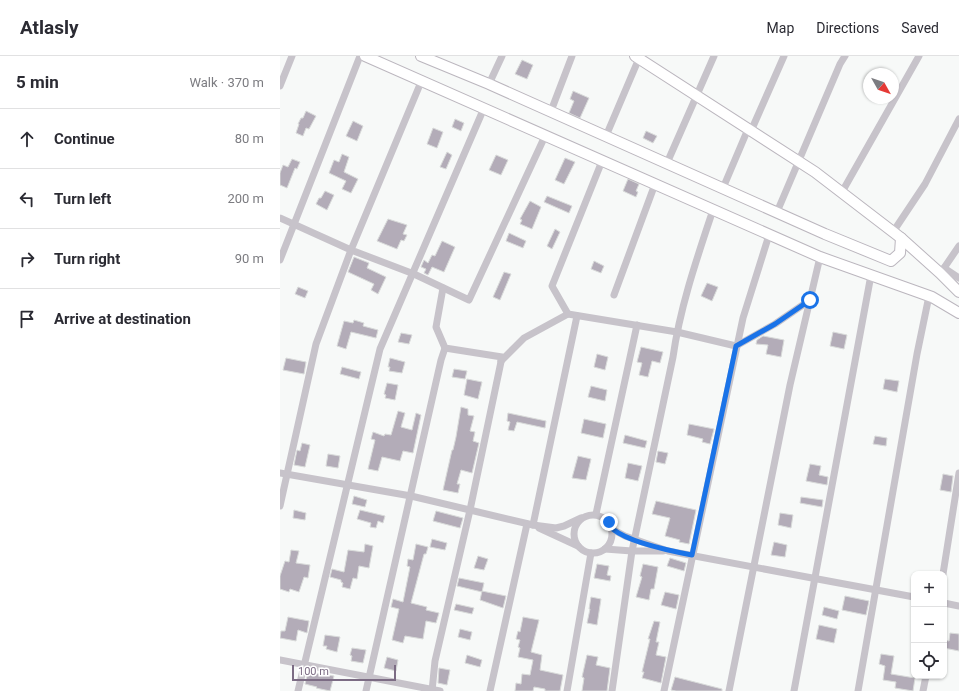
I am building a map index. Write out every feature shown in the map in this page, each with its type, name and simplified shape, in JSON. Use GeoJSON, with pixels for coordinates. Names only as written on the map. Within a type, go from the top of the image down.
{"type":"FeatureCollection","features":[{"type":"Feature","properties":{"kind":"main road"},"geometry":{"type":"LineString","coordinates":[[365,56],[769,235],[820,257],[929,296],[959,313]]}},
{"type":"Feature","properties":{"kind":"main road"},"geometry":{"type":"LineString","coordinates":[[421,56],[433,59],[891,261],[900,253],[897,235]]}},
{"type":"Feature","properties":{"kind":"main road"},"geometry":{"type":"LineString","coordinates":[[638,57],[696,96],[800,161],[942,270],[959,292]]}},
{"type":"Feature","properties":{"kind":"street"},"geometry":{"type":"LineString","coordinates":[[280,86],[292,56]]}},
{"type":"Feature","properties":{"kind":"street"},"geometry":{"type":"LineString","coordinates":[[280,260],[360,56]]}},
{"type":"Feature","properties":{"kind":"street"},"geometry":{"type":"LineString","coordinates":[[490,84],[502,56]]}},
{"type":"Feature","properties":{"kind":"street"},"geometry":{"type":"LineString","coordinates":[[551,112],[572,56]]}},
{"type":"Feature","properties":{"kind":"street"},"geometry":{"type":"LineString","coordinates":[[667,163],[714,56]]}},
{"type":"Feature","properties":{"kind":"street"},"geometry":{"type":"LineString","coordinates":[[723,188],[784,56]]}},
{"type":"Feature","properties":{"kind":"street"},"geometry":{"type":"LineString","coordinates":[[838,56],[840,64]]}},
{"type":"Feature","properties":{"kind":"street"},"geometry":{"type":"LineString","coordinates":[[777,212],[840,64],[845,56]]}},
{"type":"Feature","properties":{"kind":"street"},"geometry":{"type":"LineString","coordinates":[[842,192],[919,56]]}},
{"type":"Feature","properties":{"kind":"street"},"geometry":{"type":"LineString","coordinates":[[606,136],[638,57]]}},
{"type":"Feature","properties":{"kind":"street"},"geometry":{"type":"LineString","coordinates":[[280,506],[284,474],[316,344],[351,250],[421,82]]}},
{"type":"Feature","properties":{"kind":"street"},"geometry":{"type":"LineString","coordinates":[[298,691],[380,349],[414,274],[484,108]]}},
{"type":"Feature","properties":{"kind":"street"},"geometry":{"type":"LineString","coordinates":[[897,235],[959,119]]}},
{"type":"Feature","properties":{"kind":"street"},"geometry":{"type":"LineString","coordinates":[[280,218],[351,250],[414,274],[469,300],[545,136]]}},
{"type":"Feature","properties":{"kind":"street"},"geometry":{"type":"LineString","coordinates":[[568,314],[552,286],[602,160]]}},
{"type":"Feature","properties":{"kind":"street"},"geometry":{"type":"LineString","coordinates":[[614,294],[655,184]]}},
{"type":"Feature","properties":{"kind":"street"},"geometry":{"type":"LineString","coordinates":[[612,691],[632,551],[677,332],[688,288],[713,210]]}},
{"type":"Feature","properties":{"kind":"street"},"geometry":{"type":"LineString","coordinates":[[664,691],[736,346],[743,318],[769,235]]}},
{"type":"Feature","properties":{"kind":"street"},"geometry":{"type":"LineString","coordinates":[[959,246],[942,270],[959,278]]}},
{"type":"Feature","properties":{"kind":"street"},"geometry":{"type":"LineString","coordinates":[[729,691],[790,385],[820,257]]}},
{"type":"Feature","properties":{"kind":"street"},"geometry":{"type":"LineString","coordinates":[[794,691],[871,275]]}},
{"type":"Feature","properties":{"kind":"street"},"geometry":{"type":"LineString","coordinates":[[366,691],[441,360],[445,348],[436,326],[443,288]]}},
{"type":"Feature","properties":{"kind":"street"},"geometry":{"type":"LineString","coordinates":[[858,691],[916,361],[929,296]]}},
{"type":"Feature","properties":{"kind":"street"},"geometry":{"type":"LineString","coordinates":[[432,690],[435,661],[470,510],[502,361],[524,338],[568,314],[677,332],[736,346],[775,324],[810,300]]}},
{"type":"Feature","properties":{"kind":"street"},"geometry":{"type":"LineString","coordinates":[[490,691],[530,524],[577,316]]}},
{"type":"Feature","properties":{"kind":"street"},"geometry":{"type":"LineString","coordinates":[[596,514],[637,325]]}},
{"type":"Feature","properties":{"kind":"street"},"geometry":{"type":"LineString","coordinates":[[445,348],[502,357],[502,361]]}},
{"type":"Feature","properties":{"kind":"street"},"geometry":{"type":"LineString","coordinates":[[943,571],[959,473]]}},
{"type":"Feature","properties":{"kind":"street"},"geometry":{"type":"LineString","coordinates":[[284,474],[411,496],[530,524],[556,528],[588,515],[596,514],[609,522],[613,536],[610,544],[605,549],[591,553],[530,524]]}},
{"type":"Feature","properties":{"kind":"street"},"geometry":{"type":"LineString","coordinates":[[578,546],[574,539],[574,531],[576,524],[582,518]]}},
{"type":"Feature","properties":{"kind":"street"},"geometry":{"type":"LineString","coordinates":[[612,529],[625,536],[668,551]]}},
{"type":"Feature","properties":{"kind":"street"},"geometry":{"type":"LineString","coordinates":[[605,549],[668,551],[911,596]]}},
{"type":"Feature","properties":{"kind":"street"},"geometry":{"type":"LineString","coordinates":[[567,691],[591,553]]}},
{"type":"Feature","properties":{"kind":"street"},"geometry":{"type":"LineString","coordinates":[[947,604],[959,606]]}},
{"type":"Feature","properties":{"kind":"street"},"geometry":{"type":"LineString","coordinates":[[280,660],[440,691]]}},
{"type":"Feature","properties":{"kind":"street"},"geometry":{"type":"LineString","coordinates":[[924,691],[926,679]]}},
{"type":"Feature","properties":{"kind":"building"},"geometry":{"type":"Polygon","coordinates":[[[522,60],[533,65],[527,79],[515,74],[522,60]]]}},
{"type":"Feature","properties":{"kind":"building"},"geometry":{"type":"Polygon","coordinates":[[[573,91],[589,98],[580,118],[569,113],[574,101],[570,99],[573,91]]]}},
{"type":"Feature","properties":{"kind":"building"},"geometry":{"type":"Polygon","coordinates":[[[306,111],[316,116],[309,129],[306,128],[303,136],[296,133],[298,124],[306,111]]]}},
{"type":"Feature","properties":{"kind":"building"},"geometry":{"type":"Polygon","coordinates":[[[455,119],[464,123],[461,131],[452,127],[455,119]]]}},
{"type":"Feature","properties":{"kind":"building"},"geometry":{"type":"Polygon","coordinates":[[[353,121],[363,126],[357,141],[346,136],[353,121]]]}},
{"type":"Feature","properties":{"kind":"building"},"geometry":{"type":"Polygon","coordinates":[[[433,128],[443,132],[437,148],[427,144],[433,128]]]}},
{"type":"Feature","properties":{"kind":"building"},"geometry":{"type":"Polygon","coordinates":[[[646,131],[657,136],[653,143],[643,138],[646,131]]]}},
{"type":"Feature","properties":{"kind":"building"},"geometry":{"type":"Polygon","coordinates":[[[447,152],[452,155],[446,169],[440,167],[447,152]]]}},
{"type":"Feature","properties":{"kind":"building"},"geometry":{"type":"Polygon","coordinates":[[[342,154],[349,157],[344,172],[358,179],[351,193],[342,189],[346,181],[329,173],[334,160],[339,162],[342,154]]]}},
{"type":"Feature","properties":{"kind":"building"},"geometry":{"type":"Polygon","coordinates":[[[496,155],[508,160],[501,175],[489,170],[496,155]]]}},
{"type":"Feature","properties":{"kind":"building"},"geometry":{"type":"Polygon","coordinates":[[[565,158],[575,162],[564,184],[555,180],[565,158]]]}},
{"type":"Feature","properties":{"kind":"building"},"geometry":{"type":"Polygon","coordinates":[[[292,159],[300,162],[297,169],[295,168],[287,188],[280,185],[280,173],[283,165],[288,167],[292,159]]]}},
{"type":"Feature","properties":{"kind":"building"},"geometry":{"type":"Polygon","coordinates":[[[628,179],[639,184],[636,191],[638,192],[636,197],[623,191],[628,179]]]}},
{"type":"Feature","properties":{"kind":"building"},"geometry":{"type":"Polygon","coordinates":[[[325,191],[334,195],[327,210],[316,204],[325,191]]]}},
{"type":"Feature","properties":{"kind":"building"},"geometry":{"type":"Polygon","coordinates":[[[547,196],[572,206],[569,213],[544,202],[547,196]]]}},
{"type":"Feature","properties":{"kind":"building"},"geometry":{"type":"Polygon","coordinates":[[[530,201],[541,207],[532,229],[520,224],[522,220],[520,219],[530,201]]]}},
{"type":"Feature","properties":{"kind":"building"},"geometry":{"type":"Polygon","coordinates":[[[388,219],[407,225],[403,234],[407,235],[404,241],[401,240],[397,249],[377,241],[388,219]]]}},
{"type":"Feature","properties":{"kind":"building"},"geometry":{"type":"Polygon","coordinates":[[[555,229],[560,232],[552,249],[547,246],[555,229]]]}},
{"type":"Feature","properties":{"kind":"building"},"geometry":{"type":"Polygon","coordinates":[[[509,233],[526,241],[523,248],[506,241],[509,233]]]}},
{"type":"Feature","properties":{"kind":"building"},"geometry":{"type":"Polygon","coordinates":[[[442,241],[455,247],[444,272],[432,267],[428,275],[424,273],[426,269],[421,267],[424,260],[428,263],[432,255],[435,256],[442,241]]]}},
{"type":"Feature","properties":{"kind":"building"},"geometry":{"type":"Polygon","coordinates":[[[354,257],[369,263],[367,268],[386,277],[378,294],[371,290],[374,284],[348,272],[354,257]]]}},
{"type":"Feature","properties":{"kind":"building"},"geometry":{"type":"Polygon","coordinates":[[[594,261],[604,266],[601,273],[591,269],[594,261]]]}},
{"type":"Feature","properties":{"kind":"building"},"geometry":{"type":"Polygon","coordinates":[[[504,272],[511,274],[500,300],[493,297],[504,272]]]}},
{"type":"Feature","properties":{"kind":"building"},"geometry":{"type":"Polygon","coordinates":[[[707,283],[718,287],[712,301],[701,296],[707,283]]]}},
{"type":"Feature","properties":{"kind":"building"},"geometry":{"type":"Polygon","coordinates":[[[298,287],[308,291],[305,298],[295,294],[298,287]]]}},
{"type":"Feature","properties":{"kind":"building"},"geometry":{"type":"Polygon","coordinates":[[[354,320],[364,323],[363,326],[378,330],[376,338],[351,332],[346,349],[337,346],[344,321],[353,323],[354,320]]]}},
{"type":"Feature","properties":{"kind":"building"},"geometry":{"type":"Polygon","coordinates":[[[833,332],[847,335],[844,349],[830,346],[833,332]]]}},
{"type":"Feature","properties":{"kind":"building"},"geometry":{"type":"Polygon","coordinates":[[[401,333],[412,335],[409,344],[398,342],[401,333]]]}},
{"type":"Feature","properties":{"kind":"building"},"geometry":{"type":"Polygon","coordinates":[[[763,336],[784,340],[781,357],[766,354],[768,345],[756,344],[757,340],[763,336]]]}},
{"type":"Feature","properties":{"kind":"building"},"geometry":{"type":"Polygon","coordinates":[[[641,347],[663,352],[660,363],[652,361],[648,377],[639,375],[642,363],[637,362],[641,347]]]}},
{"type":"Feature","properties":{"kind":"building"},"geometry":{"type":"Polygon","coordinates":[[[597,354],[608,357],[605,370],[594,367],[597,354]]]}},
{"type":"Feature","properties":{"kind":"building"},"geometry":{"type":"Polygon","coordinates":[[[286,358],[306,362],[304,374],[283,370],[286,358]]]}},
{"type":"Feature","properties":{"kind":"building"},"geometry":{"type":"Polygon","coordinates":[[[390,358],[405,362],[402,373],[389,371],[390,367],[388,367],[390,358]]]}},
{"type":"Feature","properties":{"kind":"building"},"geometry":{"type":"Polygon","coordinates":[[[342,367],[361,372],[359,379],[340,374],[342,367]]]}},
{"type":"Feature","properties":{"kind":"building"},"geometry":{"type":"Polygon","coordinates":[[[454,369],[467,371],[465,379],[452,377],[454,369]]]}},
{"type":"Feature","properties":{"kind":"building"},"geometry":{"type":"Polygon","coordinates":[[[467,379],[482,382],[478,399],[464,395],[467,379]]]}},
{"type":"Feature","properties":{"kind":"building"},"geometry":{"type":"Polygon","coordinates":[[[885,379],[899,381],[897,392],[883,389],[885,379]]]}},
{"type":"Feature","properties":{"kind":"building"},"geometry":{"type":"Polygon","coordinates":[[[387,383],[398,385],[395,400],[385,398],[386,395],[384,394],[387,383]]]}},
{"type":"Feature","properties":{"kind":"building"},"geometry":{"type":"Polygon","coordinates":[[[591,386],[607,390],[605,401],[588,397],[591,386]]]}},
{"type":"Feature","properties":{"kind":"building"},"geometry":{"type":"Polygon","coordinates":[[[461,407],[468,409],[468,415],[474,416],[470,431],[475,432],[473,441],[479,443],[472,473],[461,470],[457,484],[460,484],[458,493],[443,490],[456,437],[461,407]]]}},
{"type":"Feature","properties":{"kind":"building"},"geometry":{"type":"Polygon","coordinates":[[[398,411],[405,413],[401,427],[412,430],[416,413],[421,415],[413,453],[403,451],[400,461],[382,457],[378,471],[368,469],[375,440],[371,439],[373,432],[384,436],[385,434],[391,435],[398,411]]]}},
{"type":"Feature","properties":{"kind":"building"},"geometry":{"type":"Polygon","coordinates":[[[508,413],[546,421],[545,428],[517,422],[514,431],[508,430],[510,422],[507,421],[508,413]]]}},
{"type":"Feature","properties":{"kind":"building"},"geometry":{"type":"Polygon","coordinates":[[[584,419],[606,424],[603,438],[581,433],[584,419]]]}},
{"type":"Feature","properties":{"kind":"building"},"geometry":{"type":"Polygon","coordinates":[[[689,424],[714,429],[710,444],[702,442],[703,439],[687,435],[689,424]]]}},
{"type":"Feature","properties":{"kind":"building"},"geometry":{"type":"Polygon","coordinates":[[[625,435],[647,441],[645,448],[623,443],[625,435]]]}},
{"type":"Feature","properties":{"kind":"building"},"geometry":{"type":"Polygon","coordinates":[[[875,436],[887,438],[886,446],[873,444],[875,436]]]}},
{"type":"Feature","properties":{"kind":"building"},"geometry":{"type":"Polygon","coordinates":[[[302,443],[310,445],[305,467],[294,465],[297,450],[300,451],[302,443]]]}},
{"type":"Feature","properties":{"kind":"building"},"geometry":{"type":"Polygon","coordinates":[[[658,451],[668,453],[665,464],[656,462],[658,451]]]}},
{"type":"Feature","properties":{"kind":"building"},"geometry":{"type":"Polygon","coordinates":[[[328,454],[340,456],[338,468],[326,466],[328,454]]]}},
{"type":"Feature","properties":{"kind":"building"},"geometry":{"type":"Polygon","coordinates":[[[578,456],[591,459],[586,480],[572,478],[578,456]]]}},
{"type":"Feature","properties":{"kind":"building"},"geometry":{"type":"Polygon","coordinates":[[[628,463],[642,466],[638,481],[625,478],[628,463]]]}},
{"type":"Feature","properties":{"kind":"building"},"geometry":{"type":"Polygon","coordinates":[[[810,464],[821,466],[819,475],[828,477],[827,485],[806,481],[810,464]]]}},
{"type":"Feature","properties":{"kind":"building"},"geometry":{"type":"Polygon","coordinates":[[[943,474],[953,476],[951,492],[940,490],[943,474]]]}},
{"type":"Feature","properties":{"kind":"building"},"geometry":{"type":"Polygon","coordinates":[[[354,496],[367,500],[365,507],[352,504],[354,496]]]}},
{"type":"Feature","properties":{"kind":"building"},"geometry":{"type":"Polygon","coordinates":[[[801,497],[823,500],[822,507],[800,503],[801,497]]]}},
{"type":"Feature","properties":{"kind":"building"},"geometry":{"type":"Polygon","coordinates":[[[656,501],[696,510],[689,544],[679,542],[680,540],[665,536],[670,518],[652,514],[656,501]]]}},
{"type":"Feature","properties":{"kind":"building"},"geometry":{"type":"Polygon","coordinates":[[[294,510],[306,513],[305,520],[293,518],[294,510]]]}},
{"type":"Feature","properties":{"kind":"building"},"geometry":{"type":"Polygon","coordinates":[[[360,510],[385,516],[383,523],[378,521],[376,528],[370,527],[371,523],[357,519],[360,510]]]}},
{"type":"Feature","properties":{"kind":"building"},"geometry":{"type":"Polygon","coordinates":[[[436,511],[463,518],[460,528],[433,521],[436,511]]]}},
{"type":"Feature","properties":{"kind":"building"},"geometry":{"type":"Polygon","coordinates":[[[780,513],[793,515],[791,528],[778,525],[780,513]]]}},
{"type":"Feature","properties":{"kind":"building"},"geometry":{"type":"Polygon","coordinates":[[[432,539],[447,543],[445,550],[430,547],[432,539]]]}},
{"type":"Feature","properties":{"kind":"building"},"geometry":{"type":"Polygon","coordinates":[[[774,542],[787,545],[785,557],[771,555],[774,542]]]}},
{"type":"Feature","properties":{"kind":"building"},"geometry":{"type":"Polygon","coordinates":[[[365,544],[373,546],[369,568],[359,566],[357,579],[353,578],[350,589],[342,587],[343,583],[341,580],[330,577],[332,569],[344,572],[348,550],[364,552],[365,544]]]}},
{"type":"Feature","properties":{"kind":"building"},"geometry":{"type":"Polygon","coordinates":[[[416,544],[428,547],[426,554],[424,554],[411,603],[427,607],[426,610],[439,613],[436,623],[426,621],[423,639],[405,636],[403,643],[392,640],[399,609],[391,607],[393,599],[403,602],[410,567],[407,566],[408,559],[413,560],[416,544]]]}},
{"type":"Feature","properties":{"kind":"building"},"geometry":{"type":"Polygon","coordinates":[[[291,550],[299,551],[296,563],[310,565],[308,578],[304,577],[299,592],[290,589],[289,592],[280,589],[280,576],[285,561],[289,562],[291,550]]]}},
{"type":"Feature","properties":{"kind":"building"},"geometry":{"type":"Polygon","coordinates":[[[478,556],[488,559],[484,570],[474,568],[478,556]]]}},
{"type":"Feature","properties":{"kind":"building"},"geometry":{"type":"Polygon","coordinates":[[[670,558],[686,563],[684,571],[667,566],[670,558]]]}},
{"type":"Feature","properties":{"kind":"building"},"geometry":{"type":"Polygon","coordinates":[[[597,564],[609,566],[607,575],[611,576],[610,581],[594,578],[597,564]]]}},
{"type":"Feature","properties":{"kind":"building"},"geometry":{"type":"Polygon","coordinates":[[[643,564],[658,567],[654,589],[651,589],[649,600],[636,597],[642,577],[640,576],[643,564]]]}},
{"type":"Feature","properties":{"kind":"building"},"geometry":{"type":"Polygon","coordinates":[[[459,578],[484,583],[482,592],[457,586],[459,578]]]}},
{"type":"Feature","properties":{"kind":"building"},"geometry":{"type":"Polygon","coordinates":[[[482,591],[506,596],[503,608],[480,600],[482,591]]]}},
{"type":"Feature","properties":{"kind":"building"},"geometry":{"type":"Polygon","coordinates":[[[665,592],[679,595],[676,609],[661,605],[665,592]]]}},
{"type":"Feature","properties":{"kind":"building"},"geometry":{"type":"Polygon","coordinates":[[[845,596],[869,601],[866,615],[842,610],[845,596]]]}},
{"type":"Feature","properties":{"kind":"building"},"geometry":{"type":"Polygon","coordinates":[[[591,597],[601,599],[597,625],[587,623],[591,597]]]}},
{"type":"Feature","properties":{"kind":"building"},"geometry":{"type":"Polygon","coordinates":[[[456,604],[474,608],[472,614],[454,610],[456,604]]]}},
{"type":"Feature","properties":{"kind":"building"},"geometry":{"type":"Polygon","coordinates":[[[824,607],[839,611],[837,619],[822,615],[824,607]]]}},
{"type":"Feature","properties":{"kind":"building"},"geometry":{"type":"Polygon","coordinates":[[[288,617],[309,621],[307,633],[298,630],[296,641],[280,638],[281,631],[285,631],[288,617]]]}},
{"type":"Feature","properties":{"kind":"building"},"geometry":{"type":"Polygon","coordinates":[[[523,617],[539,620],[531,652],[542,655],[540,670],[563,675],[560,691],[545,691],[545,689],[534,687],[533,691],[515,691],[516,683],[521,684],[522,674],[530,675],[533,660],[518,657],[520,640],[516,639],[518,631],[520,632],[523,617]]]}},
{"type":"Feature","properties":{"kind":"building"},"geometry":{"type":"Polygon","coordinates":[[[654,621],[660,622],[656,642],[659,642],[656,655],[666,657],[661,683],[642,678],[644,672],[642,672],[650,639],[648,639],[654,621]]]}},
{"type":"Feature","properties":{"kind":"building"},"geometry":{"type":"Polygon","coordinates":[[[819,625],[837,629],[834,643],[816,639],[819,625]]]}},
{"type":"Feature","properties":{"kind":"building"},"geometry":{"type":"Polygon","coordinates":[[[460,629],[472,632],[470,640],[458,637],[460,629]]]}},
{"type":"Feature","properties":{"kind":"building"},"geometry":{"type":"Polygon","coordinates":[[[950,633],[959,634],[959,651],[947,649],[947,641],[949,641],[950,633]]]}},
{"type":"Feature","properties":{"kind":"building"},"geometry":{"type":"Polygon","coordinates":[[[325,635],[340,637],[337,652],[326,649],[327,646],[323,646],[325,635]]]}},
{"type":"Feature","properties":{"kind":"building"},"geometry":{"type":"Polygon","coordinates":[[[352,648],[366,650],[363,663],[351,661],[352,656],[350,655],[352,648]]]}},
{"type":"Feature","properties":{"kind":"building"},"geometry":{"type":"Polygon","coordinates":[[[881,654],[894,656],[891,674],[915,679],[913,691],[895,688],[896,682],[883,680],[885,666],[879,664],[881,654]]]}},
{"type":"Feature","properties":{"kind":"building"},"geometry":{"type":"Polygon","coordinates":[[[467,655],[482,660],[480,667],[465,663],[467,655]]]}},
{"type":"Feature","properties":{"kind":"building"},"geometry":{"type":"Polygon","coordinates":[[[587,655],[598,657],[596,665],[610,668],[607,691],[582,691],[584,678],[582,677],[587,655]]]}},
{"type":"Feature","properties":{"kind":"building"},"geometry":{"type":"Polygon","coordinates":[[[387,657],[398,660],[396,671],[384,668],[387,657]]]}},
{"type":"Feature","properties":{"kind":"building"},"geometry":{"type":"Polygon","coordinates":[[[439,668],[450,670],[447,685],[438,683],[439,668]]]}},
{"type":"Feature","properties":{"kind":"building"},"geometry":{"type":"Polygon","coordinates":[[[308,672],[334,676],[330,691],[305,684],[308,672]]]}},
{"type":"Feature","properties":{"kind":"building"},"geometry":{"type":"Polygon","coordinates":[[[675,677],[722,689],[722,691],[671,690],[675,677]]]}},
{"type":"Feature","properties":{"kind":"route"},"geometry":{"type":"LineString","coordinates":[[609,522],[612,529],[625,536],[668,551],[692,555],[736,346],[775,324],[810,300]]}}]}
